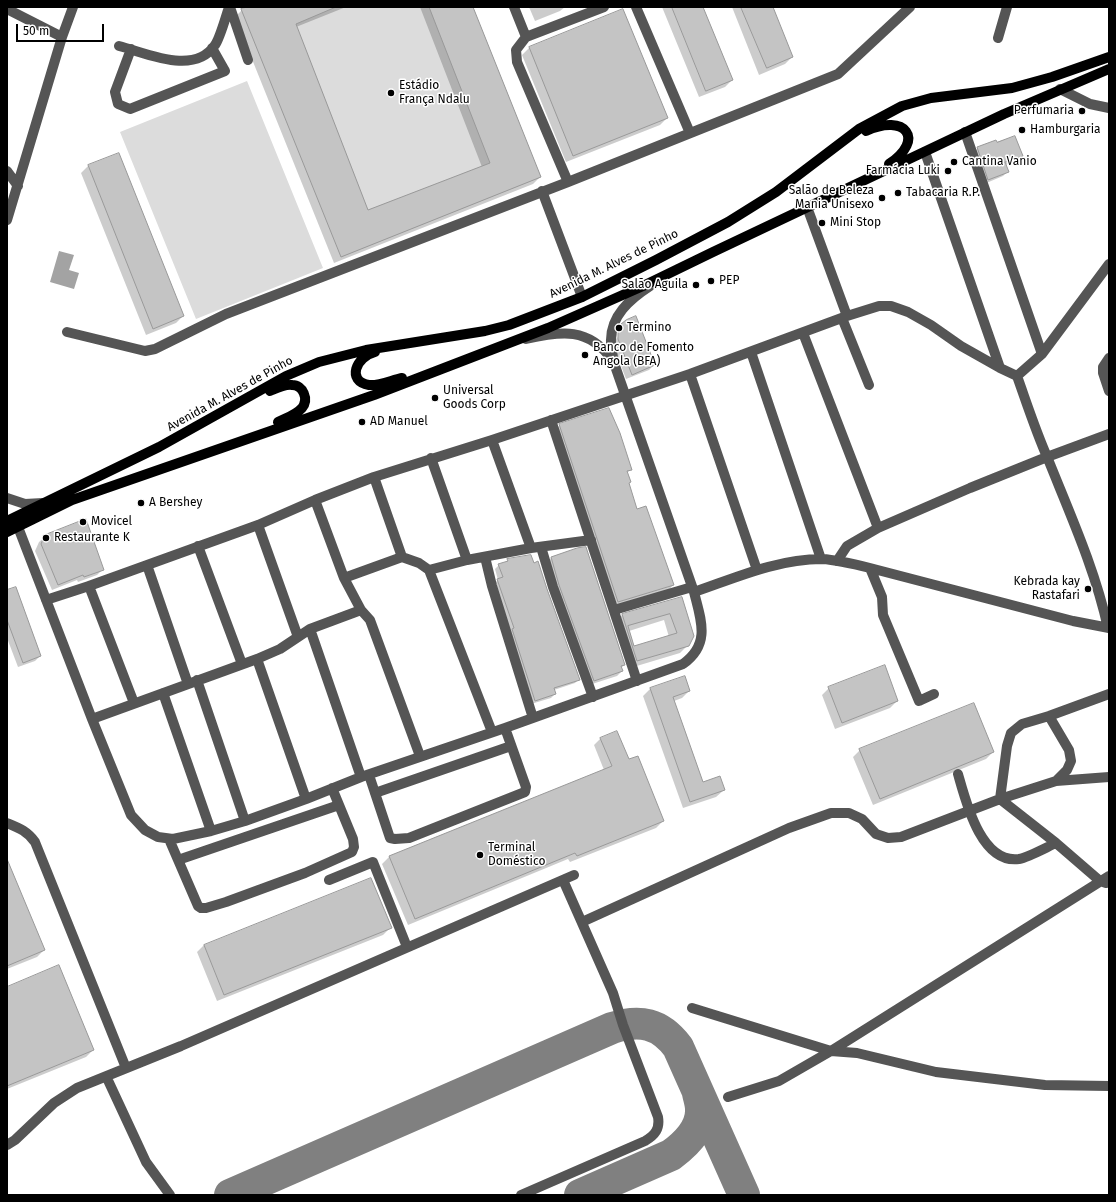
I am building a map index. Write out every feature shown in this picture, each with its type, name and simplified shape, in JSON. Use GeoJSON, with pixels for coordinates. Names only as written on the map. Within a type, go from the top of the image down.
{"type":"FeatureCollection","features":[{"type":"Feature","properties":{"kind":"main road","name":"Avenida M. Alves de Pinho"},"geometry":{"type":"LineString","coordinates":[[7,521],[159,447],[210,420],[286,376],[319,362],[366,350],[485,331],[509,325],[582,297],[728,222],[776,192],[859,129],[902,106],[931,98],[1012,88],[1052,77],[1109,57]]}},
{"type":"Feature","properties":{"kind":"main road"},"geometry":{"type":"LineString","coordinates":[[7,532],[72,500],[374,395],[582,313],[670,274],[965,132],[1060,89],[1109,70]]}},
{"type":"Feature","properties":{"kind":"main road"},"geometry":{"type":"LineString","coordinates":[[836,147],[868,130],[884,125],[903,127],[908,143],[902,153],[881,169],[856,184]]}},
{"type":"Feature","properties":{"kind":"main road"},"geometry":{"type":"LineString","coordinates":[[444,338],[370,354],[360,360],[357,365],[357,376],[361,382],[368,385],[376,385],[454,363]]}},
{"type":"Feature","properties":{"kind":"main road"},"geometry":{"type":"LineString","coordinates":[[210,420],[283,386],[292,384],[300,387],[304,393],[305,400],[303,406],[291,416],[217,449]]}},
{"type":"Feature","properties":{"kind":"street"},"geometry":{"type":"LineString","coordinates":[[7,220],[62,37],[73,7]]}},
{"type":"Feature","properties":{"kind":"street"},"geometry":{"type":"LineString","coordinates":[[119,46],[179,62],[193,60],[207,53],[216,44],[229,7]]}},
{"type":"Feature","properties":{"kind":"street"},"geometry":{"type":"LineString","coordinates":[[229,7],[248,60]]}},
{"type":"Feature","properties":{"kind":"street"},"geometry":{"type":"LineString","coordinates":[[514,7],[526,37]]}},
{"type":"Feature","properties":{"kind":"street"},"geometry":{"type":"LineString","coordinates":[[568,182],[517,62],[516,50],[526,37],[604,7]]}},
{"type":"Feature","properties":{"kind":"street"},"geometry":{"type":"LineString","coordinates":[[636,7],[690,133]]}},
{"type":"Feature","properties":{"kind":"street"},"geometry":{"type":"LineString","coordinates":[[67,332],[145,351],[155,349],[226,314],[568,182],[838,74],[910,7]]}},
{"type":"Feature","properties":{"kind":"street"},"geometry":{"type":"LineString","coordinates":[[998,38],[1007,7]]}},
{"type":"Feature","properties":{"kind":"street"},"geometry":{"type":"LineString","coordinates":[[7,9],[62,37]]}},
{"type":"Feature","properties":{"kind":"street"},"geometry":{"type":"LineString","coordinates":[[131,49],[115,92],[118,104],[130,109],[224,71],[212,48]]}},
{"type":"Feature","properties":{"kind":"street"},"geometry":{"type":"LineString","coordinates":[[1060,89],[1090,104],[1109,108]]}},
{"type":"Feature","properties":{"kind":"street"},"geometry":{"type":"LineString","coordinates":[[965,132],[1042,354]]}},
{"type":"Feature","properties":{"kind":"street"},"geometry":{"type":"LineString","coordinates":[[926,152],[1000,368]]}},
{"type":"Feature","properties":{"kind":"street"},"geometry":{"type":"LineString","coordinates":[[7,171],[18,186]]}},
{"type":"Feature","properties":{"kind":"street"},"geometry":{"type":"LineString","coordinates":[[542,191],[582,297]]}},
{"type":"Feature","properties":{"kind":"street"},"geometry":{"type":"LineString","coordinates":[[808,207],[869,385]]}},
{"type":"Feature","properties":{"kind":"street"},"geometry":{"type":"LineString","coordinates":[[1017,376],[1042,354],[1109,264]]}},
{"type":"Feature","properties":{"kind":"street"},"geometry":{"type":"LineString","coordinates":[[18,527],[92,719],[131,815],[145,830],[158,837],[170,839],[211,831],[245,821],[420,756],[505,728],[683,664],[691,659],[701,643],[703,635],[702,622],[693,590],[614,363],[611,342],[612,329],[624,306],[634,297],[670,274]]}},
{"type":"Feature","properties":{"kind":"street"},"geometry":{"type":"LineString","coordinates":[[46,600],[258,525],[374,477],[492,440],[690,374],[845,317],[879,306],[891,306],[908,312],[961,346],[1017,376],[1047,456],[1082,541],[1097,583],[1108,628],[1073,621],[870,568],[821,559],[782,564],[757,570],[693,590],[614,610]]}},
{"type":"Feature","properties":{"kind":"street"},"geometry":{"type":"LineString","coordinates":[[803,333],[878,528]]}},
{"type":"Feature","properties":{"kind":"street"},"geometry":{"type":"LineString","coordinates":[[502,345],[550,335],[580,335],[593,340],[605,350],[614,363]]}},
{"type":"Feature","properties":{"kind":"street"},"geometry":{"type":"LineString","coordinates":[[751,352],[821,559]]}},
{"type":"Feature","properties":{"kind":"street"},"geometry":{"type":"LineString","coordinates":[[1109,358],[1103,367],[1103,373],[1109,390]]}},
{"type":"Feature","properties":{"kind":"street"},"geometry":{"type":"LineString","coordinates":[[690,374],[757,570]]}},
{"type":"Feature","properties":{"kind":"street"},"geometry":{"type":"LineString","coordinates":[[551,420],[637,681]]}},
{"type":"Feature","properties":{"kind":"street"},"geometry":{"type":"LineString","coordinates":[[837,561],[848,546],[878,528],[1047,456],[1109,434]]}},
{"type":"Feature","properties":{"kind":"street"},"geometry":{"type":"LineString","coordinates":[[492,440],[553,587],[593,697]]}},
{"type":"Feature","properties":{"kind":"street"},"geometry":{"type":"LineString","coordinates":[[431,458],[467,560]]}},
{"type":"Feature","properties":{"kind":"street"},"geometry":{"type":"LineString","coordinates":[[374,477],[402,557]]}},
{"type":"Feature","properties":{"kind":"street"},"geometry":{"type":"LineString","coordinates":[[7,498],[25,504],[43,503]]}},
{"type":"Feature","properties":{"kind":"street"},"geometry":{"type":"LineString","coordinates":[[316,500],[344,578],[361,610],[370,620],[420,756]]}},
{"type":"Feature","properties":{"kind":"street"},"geometry":{"type":"LineString","coordinates":[[258,525],[298,636]]}},
{"type":"Feature","properties":{"kind":"street"},"geometry":{"type":"LineString","coordinates":[[429,570],[485,556],[536,547],[591,540]]}},
{"type":"Feature","properties":{"kind":"street"},"geometry":{"type":"LineString","coordinates":[[198,546],[242,664]]}},
{"type":"Feature","properties":{"kind":"street"},"geometry":{"type":"LineString","coordinates":[[485,556],[492,586],[533,718]]}},
{"type":"Feature","properties":{"kind":"street"},"geometry":{"type":"LineString","coordinates":[[344,578],[402,557],[419,563],[429,570],[492,732]]}},
{"type":"Feature","properties":{"kind":"street"},"geometry":{"type":"LineString","coordinates":[[147,565],[245,821]]}},
{"type":"Feature","properties":{"kind":"street"},"geometry":{"type":"LineString","coordinates":[[870,568],[882,597],[883,615],[919,701],[934,694]]}},
{"type":"Feature","properties":{"kind":"street"},"geometry":{"type":"LineString","coordinates":[[89,586],[134,703]]}},
{"type":"Feature","properties":{"kind":"street"},"geometry":{"type":"LineString","coordinates":[[92,719],[257,659],[280,648],[310,629],[361,610]]}},
{"type":"Feature","properties":{"kind":"street"},"geometry":{"type":"LineString","coordinates":[[310,629],[365,776],[375,793],[390,838],[409,838],[525,792],[526,787],[505,728]]}},
{"type":"Feature","properties":{"kind":"street"},"geometry":{"type":"LineString","coordinates":[[257,659],[306,799]]}},
{"type":"Feature","properties":{"kind":"street"},"geometry":{"type":"LineString","coordinates":[[163,693],[211,831]]}},
{"type":"Feature","properties":{"kind":"street"},"geometry":{"type":"LineString","coordinates":[[1000,799],[1007,746],[1011,733],[1022,724],[1049,716],[1109,694]]}},
{"type":"Feature","properties":{"kind":"street"},"geometry":{"type":"LineString","coordinates":[[1049,716],[1069,750],[1071,761],[1067,770],[1056,781]]}},
{"type":"Feature","properties":{"kind":"street"},"geometry":{"type":"LineString","coordinates":[[375,793],[512,746]]}},
{"type":"Feature","properties":{"kind":"street"},"geometry":{"type":"LineString","coordinates":[[958,774],[969,810],[982,837],[991,850],[1006,859],[1020,859],[1056,843]]}},
{"type":"Feature","properties":{"kind":"street"},"geometry":{"type":"LineString","coordinates":[[582,922],[789,828],[831,813],[849,813],[862,819],[876,834],[888,838],[901,837],[969,810],[1056,781],[1109,777]]}},
{"type":"Feature","properties":{"kind":"street"},"geometry":{"type":"LineString","coordinates":[[170,839],[198,906],[206,908],[226,902],[305,873],[352,852],[354,847],[353,839],[332,788]]}},
{"type":"Feature","properties":{"kind":"street"},"geometry":{"type":"LineString","coordinates":[[728,1097],[779,1081],[831,1051],[1106,880],[1000,799]]}},
{"type":"Feature","properties":{"kind":"street"},"geometry":{"type":"LineString","coordinates":[[178,860],[339,805]]}},
{"type":"Feature","properties":{"kind":"street"},"geometry":{"type":"LineString","coordinates":[[7,823],[24,830],[35,842],[126,1068]]}},
{"type":"Feature","properties":{"kind":"street"},"geometry":{"type":"LineString","coordinates":[[329,880],[373,862],[407,947]]}},
{"type":"Feature","properties":{"kind":"street"},"geometry":{"type":"LineString","coordinates":[[7,1145],[15,1140],[54,1103],[77,1088],[180,1046],[574,874]]}},
{"type":"Feature","properties":{"kind":"street"},"geometry":{"type":"LineString","coordinates":[[521,1195],[645,1141],[653,1136],[659,1124],[658,1117],[622,1025],[613,993],[563,880]]}},
{"type":"Feature","properties":{"kind":"street"},"geometry":{"type":"LineString","coordinates":[[692,1008],[831,1051],[857,1053],[936,1072],[1045,1085],[1109,1086]]}},
{"type":"Feature","properties":{"kind":"street"},"geometry":{"type":"LineString","coordinates":[[106,1076],[146,1162],[170,1195]]}},
{"type":"Feature","properties":{"kind":"shaded area","name":"Estádio França Ndalu"},"geometry":{"type":"Polygon","coordinates":[[[247,7],[473,7],[541,177],[341,257],[247,7]]]}},
{"type":"Feature","properties":{"kind":"shaded area"},"geometry":{"type":"Polygon","coordinates":[[[247,81],[323,268],[196,319],[120,132],[247,81]]]}},
{"type":"Feature","properties":{"kind":"shaded area"},"geometry":{"type":"Polygon","coordinates":[[[59,251],[74,255],[69,270],[79,273],[74,289],[50,282],[59,251]]]}},
{"type":"Feature","properties":{"kind":"building"},"geometry":{"type":"Polygon","coordinates":[[[247,7],[336,7],[296,24],[368,210],[490,163],[429,7],[473,7],[541,177],[341,257],[241,9],[247,7]]]}},
{"type":"Feature","properties":{"kind":"building"},"geometry":{"type":"Polygon","coordinates":[[[672,7],[703,7],[733,80],[706,91],[672,7]]]}},
{"type":"Feature","properties":{"kind":"building"},"geometry":{"type":"Polygon","coordinates":[[[741,7],[773,7],[793,57],[767,68],[741,7]]]}},
{"type":"Feature","properties":{"kind":"building"},"geometry":{"type":"Polygon","coordinates":[[[623,9],[668,118],[573,156],[529,47],[623,9]]]}},
{"type":"Feature","properties":{"kind":"building"},"geometry":{"type":"Polygon","coordinates":[[[1015,136],[1023,156],[1005,162],[1009,172],[988,180],[977,147],[996,140],[997,142],[1015,136]]]}},
{"type":"Feature","properties":{"kind":"building"},"geometry":{"type":"Polygon","coordinates":[[[119,153],[184,316],[153,329],[88,165],[119,153]]]}},
{"type":"Feature","properties":{"kind":"building"},"geometry":{"type":"Polygon","coordinates":[[[636,316],[655,365],[632,375],[618,339],[618,334],[621,324],[636,316]]]}},
{"type":"Feature","properties":{"kind":"building"},"geometry":{"type":"Polygon","coordinates":[[[609,408],[620,433],[632,470],[627,471],[637,509],[646,506],[674,585],[618,602],[559,424],[609,408]]]}},
{"type":"Feature","properties":{"kind":"building"},"geometry":{"type":"Polygon","coordinates":[[[86,519],[104,570],[84,577],[83,575],[58,585],[41,544],[45,535],[86,519]]]}},
{"type":"Feature","properties":{"kind":"building"},"geometry":{"type":"Polygon","coordinates":[[[586,547],[625,665],[621,666],[623,671],[594,681],[559,585],[551,557],[577,548],[586,547]]]}},
{"type":"Feature","properties":{"kind":"building"},"geometry":{"type":"Polygon","coordinates":[[[531,555],[534,563],[538,561],[580,680],[554,688],[556,694],[535,701],[512,629],[514,628],[497,579],[503,577],[498,564],[508,561],[507,559],[531,555]]]}},
{"type":"Feature","properties":{"kind":"building"},"geometry":{"type":"Polygon","coordinates":[[[16,587],[41,656],[23,663],[7,620],[7,590],[16,587]]]}},
{"type":"Feature","properties":{"kind":"building"},"geometry":{"type":"Polygon","coordinates":[[[682,597],[694,636],[689,646],[637,661],[622,614],[682,597]],[[670,614],[628,626],[634,646],[677,633],[670,614]]]}},
{"type":"Feature","properties":{"kind":"building"},"geometry":{"type":"Polygon","coordinates":[[[885,665],[898,701],[842,723],[828,687],[885,665]]]}},
{"type":"Feature","properties":{"kind":"building"},"geometry":{"type":"Polygon","coordinates":[[[685,676],[690,691],[673,697],[703,782],[720,776],[725,790],[690,802],[650,688],[685,676]]]}},
{"type":"Feature","properties":{"kind":"building"},"geometry":{"type":"Polygon","coordinates":[[[974,703],[994,752],[880,799],[859,749],[974,703]]]}},
{"type":"Feature","properties":{"kind":"building","name":"Terminal Doméstico"},"geometry":{"type":"Polygon","coordinates":[[[617,731],[629,759],[638,756],[664,821],[577,856],[575,853],[415,919],[389,856],[612,766],[600,738],[617,731]]]}},
{"type":"Feature","properties":{"kind":"building"},"geometry":{"type":"Polygon","coordinates":[[[7,859],[45,950],[7,966],[7,859]]]}},
{"type":"Feature","properties":{"kind":"building"},"geometry":{"type":"Polygon","coordinates":[[[371,878],[392,928],[224,995],[204,945],[371,878]]]}},
{"type":"Feature","properties":{"kind":"building"},"geometry":{"type":"Polygon","coordinates":[[[59,965],[94,1050],[7,1086],[7,987],[59,965]]]}},
{"type":"Feature","properties":{"kind":"taxiway"},"geometry":{"type":"LineString","coordinates":[[230,1195],[612,1028],[632,1024],[649,1025],[657,1028],[671,1039],[678,1047],[744,1195]]}},
{"type":"Feature","properties":{"kind":"taxiway"},"geometry":{"type":"LineString","coordinates":[[580,1195],[671,1155],[682,1146],[692,1135],[699,1123],[701,1109],[698,1093]]}},
{"type":"Feature","properties":{"kind":"place","name":"Estádio França Ndalu"},"geometry":{"type":"Point","coordinates":[391,93]}},
{"type":"Feature","properties":{"kind":"place","name":"Perfumaria"},"geometry":{"type":"Point","coordinates":[1082,111]}},
{"type":"Feature","properties":{"kind":"place","name":"Hamburgaria"},"geometry":{"type":"Point","coordinates":[1022,130]}},
{"type":"Feature","properties":{"kind":"place","name":"Cantina Vanio"},"geometry":{"type":"Point","coordinates":[954,162]}},
{"type":"Feature","properties":{"kind":"place","name":"Farmácia Luki"},"geometry":{"type":"Point","coordinates":[948,171]}},
{"type":"Feature","properties":{"kind":"place","name":"Tabacaria R.P."},"geometry":{"type":"Point","coordinates":[898,193]}},
{"type":"Feature","properties":{"kind":"place","name":"Salão de Beleza Mania Unisexo"},"geometry":{"type":"Point","coordinates":[882,198]}},
{"type":"Feature","properties":{"kind":"place","name":"Mini Stop"},"geometry":{"type":"Point","coordinates":[822,223]}},
{"type":"Feature","properties":{"kind":"place","name":"PEP"},"geometry":{"type":"Point","coordinates":[711,281]}},
{"type":"Feature","properties":{"kind":"place","name":"Salão Aguila"},"geometry":{"type":"Point","coordinates":[696,285]}},
{"type":"Feature","properties":{"kind":"place","name":"Termino"},"geometry":{"type":"Point","coordinates":[619,328]}},
{"type":"Feature","properties":{"kind":"place","name":"Banco de Fomento Angola (BFA)"},"geometry":{"type":"Point","coordinates":[585,355]}},
{"type":"Feature","properties":{"kind":"place","name":"Universal Goods Corp"},"geometry":{"type":"Point","coordinates":[435,398]}},
{"type":"Feature","properties":{"kind":"place","name":"AD Manuel"},"geometry":{"type":"Point","coordinates":[362,422]}},
{"type":"Feature","properties":{"kind":"place","name":"A Bershey"},"geometry":{"type":"Point","coordinates":[141,503]}},
{"type":"Feature","properties":{"kind":"place","name":"Movicel"},"geometry":{"type":"Point","coordinates":[83,522]}},
{"type":"Feature","properties":{"kind":"place","name":"Restaurante K"},"geometry":{"type":"Point","coordinates":[46,538]}},
{"type":"Feature","properties":{"kind":"place","name":"Kebrada kay Rastafari"},"geometry":{"type":"Point","coordinates":[1088,589]}},
{"type":"Feature","properties":{"kind":"place","name":"Terminal Doméstico"},"geometry":{"type":"Point","coordinates":[480,855]}}]}
